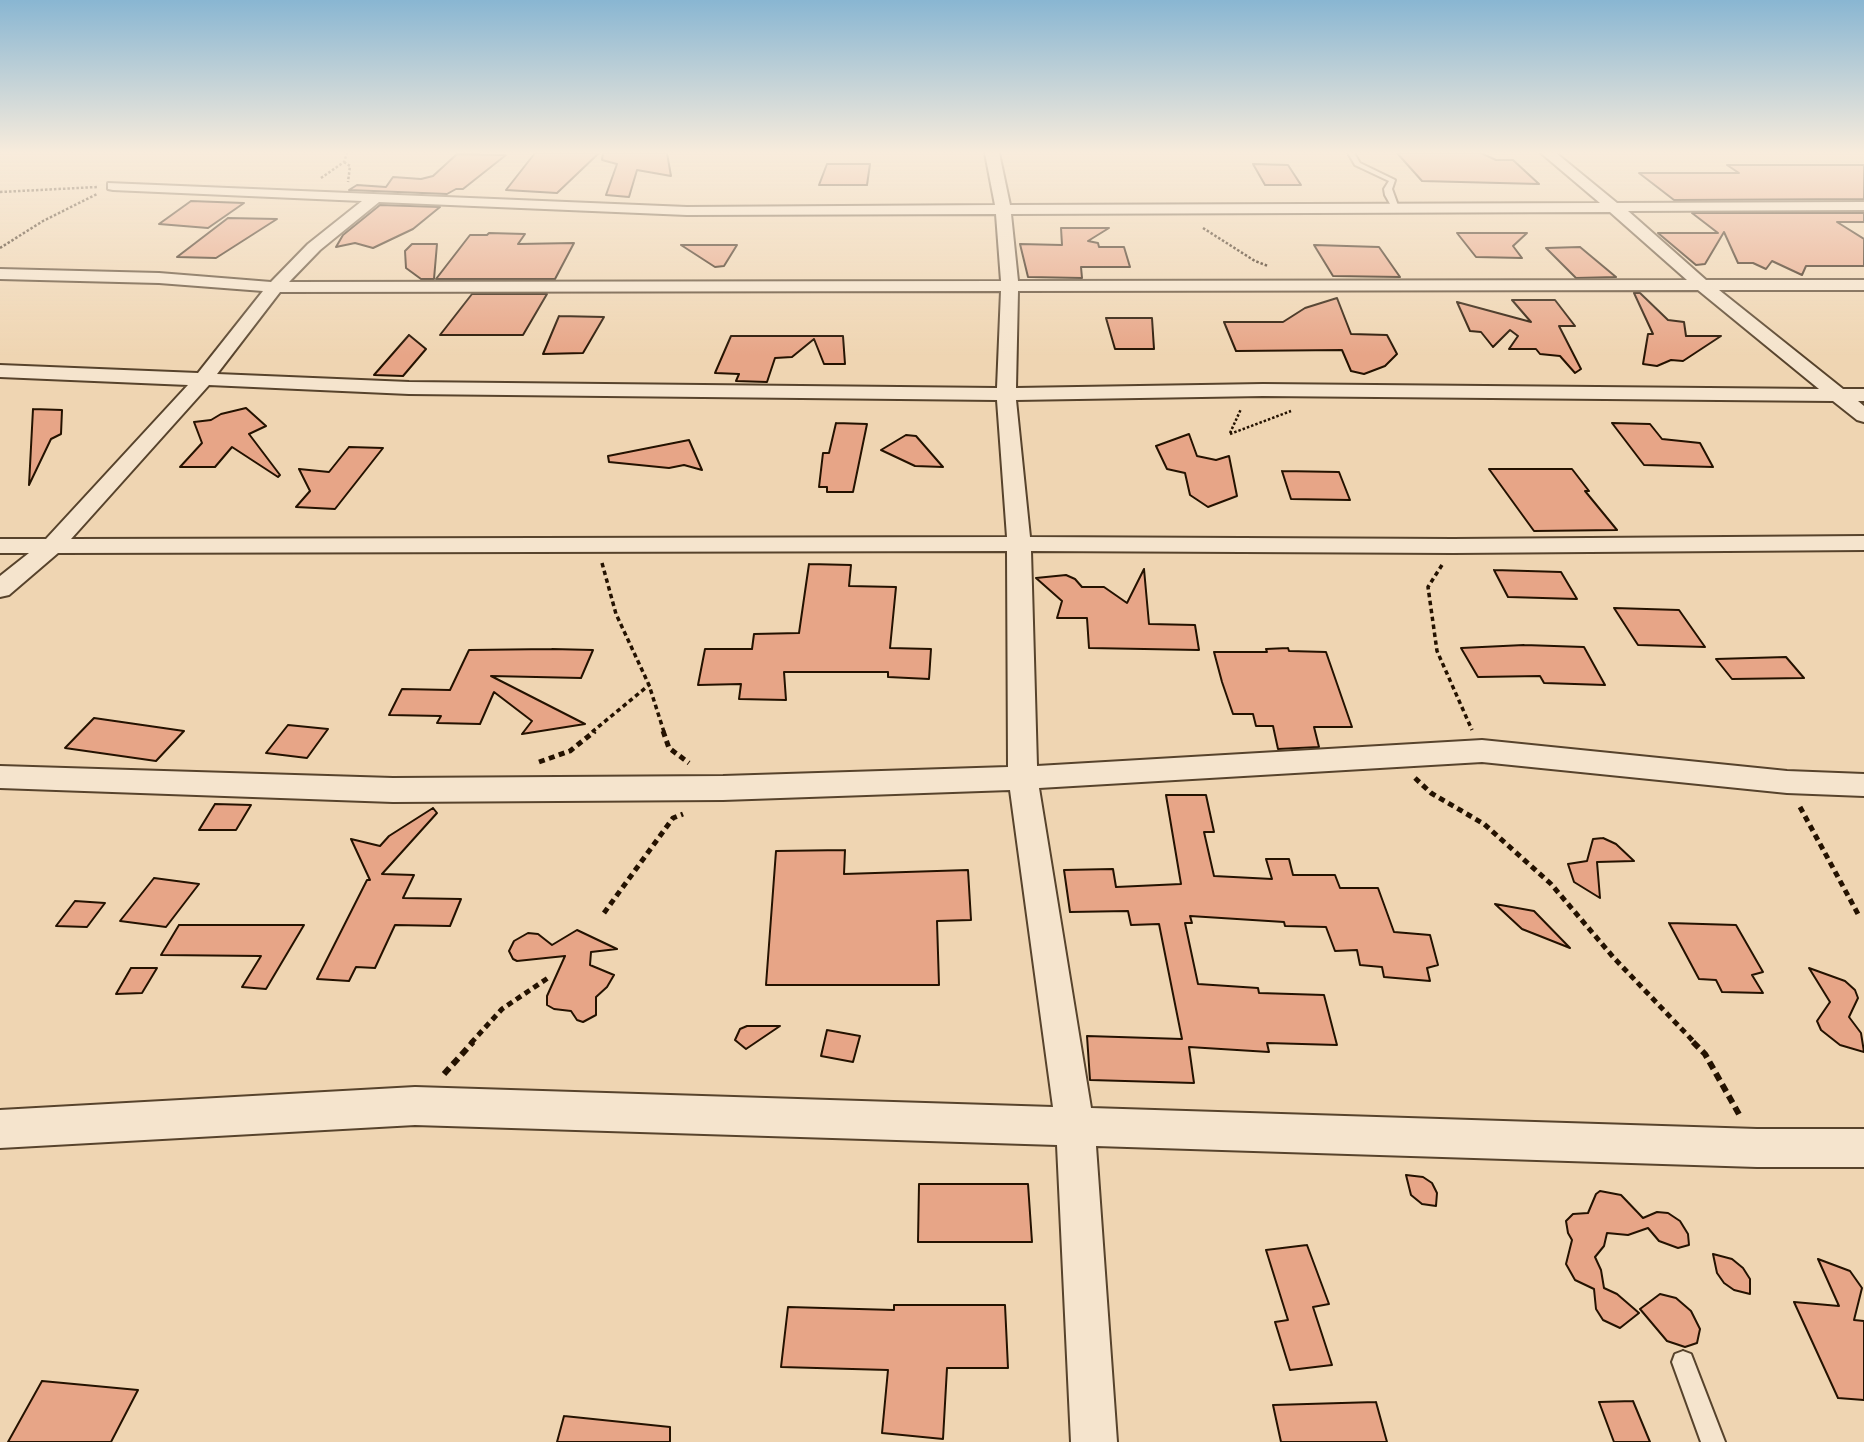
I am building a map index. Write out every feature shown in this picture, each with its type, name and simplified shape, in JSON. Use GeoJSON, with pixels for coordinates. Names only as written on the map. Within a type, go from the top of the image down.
{"type":"FeatureCollection","features":[{"type":"Feature","properties":{"kind":"street"},"geometry":{"type":"LineString","coordinates":[[0,589],[52,546],[203,380],[275,287],[314,247],[347,220]]}},
{"type":"Feature","properties":{"kind":"street"},"geometry":{"type":"LineString","coordinates":[[1004,220],[1010,285],[1006,394],[1019,544],[1023,778],[1075,1127],[1094,1442]]}},
{"type":"Feature","properties":{"kind":"street"},"geometry":{"type":"LineString","coordinates":[[1629,220],[1702,285],[1864,416]]}},
{"type":"Feature","properties":{"kind":"street"},"geometry":{"type":"LineString","coordinates":[[0,274],[159,278],[275,287],[1864,285]]}},
{"type":"Feature","properties":{"kind":"street"},"geometry":{"type":"LineString","coordinates":[[0,371],[409,388],[1006,394],[1263,390],[1864,394]]}},
{"type":"Feature","properties":{"kind":"street"},"geometry":{"type":"LineString","coordinates":[[0,546],[1453,546],[1864,543]]}},
{"type":"Feature","properties":{"kind":"street"},"geometry":{"type":"LineString","coordinates":[[0,777],[393,790],[723,788],[1023,778],[1482,751],[1787,782],[1864,785]]}},
{"type":"Feature","properties":{"kind":"street"},"geometry":{"type":"LineString","coordinates":[[0,1129],[415,1106],[1757,1148],[1864,1147]]}},
{"type":"Feature","properties":{"kind":"lane"},"geometry":{"type":"LineString","coordinates":[[1683,1362],[1713,1442]]}},
{"type":"Feature","properties":{"kind":"path"},"geometry":{"type":"LineString","coordinates":[[0,248],[44,220]]}},
{"type":"Feature","properties":{"kind":"path"},"geometry":{"type":"LineString","coordinates":[[1191,220],[1255,261],[1278,269]]}},
{"type":"Feature","properties":{"kind":"path"},"geometry":{"type":"LineString","coordinates":[[597,545],[616,614],[649,685],[669,748],[723,788]]}},
{"type":"Feature","properties":{"kind":"path"},"geometry":{"type":"LineString","coordinates":[[1453,546],[1428,587],[1437,652],[1482,751]]}},
{"type":"Feature","properties":{"kind":"path"},"geometry":{"type":"LineString","coordinates":[[533,765],[570,751],[649,685]]}},
{"type":"Feature","properties":{"kind":"path"},"geometry":{"type":"LineString","coordinates":[[1392,755],[1431,793],[1484,824],[1551,884],[1614,958],[1705,1054],[1757,1148]]}},
{"type":"Feature","properties":{"kind":"path"},"geometry":{"type":"LineString","coordinates":[[1787,782],[1858,914]]}},
{"type":"Feature","properties":{"kind":"path"},"geometry":{"type":"LineString","coordinates":[[604,913],[673,818],[685,813]]}},
{"type":"Feature","properties":{"kind":"path"},"geometry":{"type":"LineString","coordinates":[[415,1106],[502,1009],[548,978]]}},
{"type":"Feature","properties":{"kind":"building"},"geometry":{"type":"Polygon","coordinates":[[[164,220],[219,220],[208,228],[159,224],[164,220]]]}},
{"type":"Feature","properties":{"kind":"building"},"geometry":{"type":"Polygon","coordinates":[[[225,220],[275,220],[216,258],[177,257],[225,220]]]}},
{"type":"Feature","properties":{"kind":"building"},"geometry":{"type":"Polygon","coordinates":[[[361,220],[424,220],[413,229],[373,248],[355,243],[336,247],[343,235],[361,220]]]}},
{"type":"Feature","properties":{"kind":"building"},"geometry":{"type":"Polygon","coordinates":[[[1701,220],[1864,220],[1837,222],[1864,239],[1864,266],[1806,266],[1802,275],[1772,261],[1766,269],[1753,263],[1738,263],[1724,232],[1705,264],[1696,265],[1658,233],[1718,233],[1701,220]]]}},
{"type":"Feature","properties":{"kind":"building"},"geometry":{"type":"Polygon","coordinates":[[[1061,228],[1109,228],[1088,241],[1098,243],[1099,247],[1124,247],[1130,267],[1081,267],[1082,278],[1028,277],[1020,244],[1062,245],[1061,228]]]}},
{"type":"Feature","properties":{"kind":"building"},"geometry":{"type":"Polygon","coordinates":[[[1457,233],[1527,233],[1513,246],[1522,258],[1476,257],[1457,233]]]}},
{"type":"Feature","properties":{"kind":"building"},"geometry":{"type":"Polygon","coordinates":[[[525,234],[518,244],[574,243],[555,279],[436,279],[470,235],[525,234]]]}},
{"type":"Feature","properties":{"kind":"building"},"geometry":{"type":"Polygon","coordinates":[[[412,244],[437,244],[434,279],[421,279],[406,268],[405,251],[412,244]]]}},
{"type":"Feature","properties":{"kind":"building"},"geometry":{"type":"Polygon","coordinates":[[[681,245],[737,245],[724,266],[715,267],[681,245]]]}},
{"type":"Feature","properties":{"kind":"building"},"geometry":{"type":"Polygon","coordinates":[[[1314,245],[1379,247],[1400,277],[1333,276],[1314,245]]]}},
{"type":"Feature","properties":{"kind":"building"},"geometry":{"type":"Polygon","coordinates":[[[1580,247],[1616,277],[1576,278],[1546,248],[1580,247]]]}},
{"type":"Feature","properties":{"kind":"building"},"geometry":{"type":"Polygon","coordinates":[[[1634,293],[1640,293],[1668,320],[1684,322],[1686,336],[1721,336],[1683,361],[1671,360],[1657,366],[1643,364],[1648,334],[1653,334],[1634,293]]]}},
{"type":"Feature","properties":{"kind":"building"},"geometry":{"type":"Polygon","coordinates":[[[472,294],[547,294],[523,335],[440,335],[472,294]]]}},
{"type":"Feature","properties":{"kind":"building"},"geometry":{"type":"Polygon","coordinates":[[[1337,298],[1351,334],[1387,335],[1397,354],[1385,366],[1364,374],[1351,371],[1342,350],[1236,351],[1224,322],[1283,322],[1305,308],[1337,298]]]}},
{"type":"Feature","properties":{"kind":"building"},"geometry":{"type":"Polygon","coordinates":[[[1512,300],[1555,300],[1575,326],[1559,326],[1581,369],[1575,373],[1560,356],[1540,354],[1536,349],[1509,349],[1518,336],[1510,330],[1493,347],[1481,332],[1470,331],[1457,302],[1531,322],[1512,300]]]}},
{"type":"Feature","properties":{"kind":"building"},"geometry":{"type":"Polygon","coordinates":[[[559,316],[604,317],[583,353],[543,354],[559,316]]]}},
{"type":"Feature","properties":{"kind":"building"},"geometry":{"type":"Polygon","coordinates":[[[1106,318],[1152,318],[1154,349],[1115,349],[1106,318]]]}},
{"type":"Feature","properties":{"kind":"building"},"geometry":{"type":"Polygon","coordinates":[[[409,335],[426,349],[403,376],[374,375],[409,335]]]}},
{"type":"Feature","properties":{"kind":"building"},"geometry":{"type":"Polygon","coordinates":[[[731,336],[843,336],[845,364],[824,364],[814,339],[792,357],[775,358],[767,382],[736,381],[739,374],[715,373],[731,336]]]}},
{"type":"Feature","properties":{"kind":"building"},"geometry":{"type":"Polygon","coordinates":[[[246,408],[266,426],[249,434],[280,475],[278,477],[232,447],[215,467],[180,467],[202,443],[194,422],[211,420],[221,414],[246,408]]]}},
{"type":"Feature","properties":{"kind":"building"},"geometry":{"type":"Polygon","coordinates":[[[33,409],[62,410],[61,434],[51,439],[29,485],[33,409]]]}},
{"type":"Feature","properties":{"kind":"building"},"geometry":{"type":"Polygon","coordinates":[[[836,423],[867,424],[853,492],[827,492],[827,487],[819,487],[823,453],[829,453],[836,423]]]}},
{"type":"Feature","properties":{"kind":"building"},"geometry":{"type":"Polygon","coordinates":[[[1612,423],[1650,424],[1662,439],[1700,443],[1713,467],[1644,465],[1612,423]]]}},
{"type":"Feature","properties":{"kind":"building"},"geometry":{"type":"Polygon","coordinates":[[[1189,434],[1197,456],[1216,460],[1229,456],[1237,496],[1208,507],[1190,495],[1185,473],[1167,469],[1156,446],[1189,434]]]}},
{"type":"Feature","properties":{"kind":"building"},"geometry":{"type":"Polygon","coordinates":[[[906,435],[916,436],[943,467],[915,466],[881,450],[906,435]]]}},
{"type":"Feature","properties":{"kind":"building"},"geometry":{"type":"Polygon","coordinates":[[[689,440],[702,470],[684,465],[669,468],[609,462],[608,456],[689,440]]]}},
{"type":"Feature","properties":{"kind":"building"},"geometry":{"type":"Polygon","coordinates":[[[349,447],[383,448],[335,509],[296,507],[310,491],[299,469],[329,472],[349,447]]]}},
{"type":"Feature","properties":{"kind":"building"},"geometry":{"type":"Polygon","coordinates":[[[1489,469],[1572,469],[1589,491],[1585,491],[1617,530],[1534,531],[1489,469]]]}},
{"type":"Feature","properties":{"kind":"building"},"geometry":{"type":"Polygon","coordinates":[[[1282,471],[1339,472],[1350,500],[1291,499],[1282,471]]]}},
{"type":"Feature","properties":{"kind":"building"},"geometry":{"type":"Polygon","coordinates":[[[809,564],[851,565],[849,586],[896,587],[890,648],[931,649],[929,679],[888,677],[888,672],[784,672],[786,700],[739,699],[741,684],[698,685],[705,649],[752,649],[754,634],[799,633],[809,564]]]}},
{"type":"Feature","properties":{"kind":"building"},"geometry":{"type":"Polygon","coordinates":[[[1144,569],[1149,624],[1195,625],[1199,650],[1089,648],[1087,618],[1057,618],[1062,601],[1036,578],[1066,575],[1075,579],[1082,587],[1104,587],[1127,603],[1144,569]]]}},
{"type":"Feature","properties":{"kind":"building"},"geometry":{"type":"Polygon","coordinates":[[[1494,570],[1561,572],[1577,599],[1508,597],[1494,570]]]}},
{"type":"Feature","properties":{"kind":"building"},"geometry":{"type":"Polygon","coordinates":[[[1614,608],[1679,610],[1705,647],[1638,645],[1614,608]]]}},
{"type":"Feature","properties":{"kind":"building"},"geometry":{"type":"Polygon","coordinates":[[[1524,645],[1584,647],[1605,685],[1544,683],[1540,676],[1478,677],[1461,648],[1524,645]]]}},
{"type":"Feature","properties":{"kind":"building"},"geometry":{"type":"Polygon","coordinates":[[[1288,648],[1289,651],[1326,652],[1352,727],[1314,727],[1319,747],[1278,749],[1273,726],[1256,726],[1253,714],[1233,714],[1214,652],[1267,652],[1266,649],[1288,648]]]}},
{"type":"Feature","properties":{"kind":"building"},"geometry":{"type":"Polygon","coordinates":[[[469,650],[593,650],[581,678],[491,676],[585,724],[522,734],[532,721],[494,692],[480,724],[437,723],[441,716],[389,715],[402,689],[450,690],[469,650]]]}},
{"type":"Feature","properties":{"kind":"building"},"geometry":{"type":"Polygon","coordinates":[[[1786,657],[1804,678],[1732,679],[1716,659],[1786,657]]]}},
{"type":"Feature","properties":{"kind":"building"},"geometry":{"type":"Polygon","coordinates":[[[94,718],[184,731],[156,761],[65,748],[94,718]]]}},
{"type":"Feature","properties":{"kind":"building"},"geometry":{"type":"Polygon","coordinates":[[[288,725],[328,729],[307,758],[266,753],[288,725]]]}},
{"type":"Feature","properties":{"kind":"building"},"geometry":{"type":"Polygon","coordinates":[[[1166,795],[1206,795],[1214,832],[1204,832],[1214,876],[1272,879],[1266,859],[1289,859],[1293,875],[1335,875],[1340,888],[1378,888],[1394,932],[1430,935],[1438,965],[1427,968],[1430,981],[1384,977],[1382,967],[1360,965],[1357,950],[1335,951],[1326,927],[1285,926],[1284,922],[1190,916],[1192,923],[1185,923],[1198,984],[1258,988],[1259,993],[1324,995],[1337,1045],[1267,1043],[1269,1052],[1189,1047],[1194,1083],[1090,1080],[1087,1036],[1182,1039],[1159,924],[1131,925],[1128,911],[1070,912],[1064,870],[1113,869],[1116,887],[1181,884],[1166,795]]]}},
{"type":"Feature","properties":{"kind":"building"},"geometry":{"type":"Polygon","coordinates":[[[215,804],[251,805],[236,830],[199,830],[215,804]]]}},
{"type":"Feature","properties":{"kind":"building"},"geometry":{"type":"Polygon","coordinates":[[[433,808],[437,813],[382,874],[414,875],[403,898],[461,899],[450,926],[395,925],[375,968],[356,967],[349,981],[317,979],[367,880],[370,880],[351,839],[380,846],[389,836],[433,808]]]}},
{"type":"Feature","properties":{"kind":"building"},"geometry":{"type":"Polygon","coordinates":[[[1603,838],[1616,844],[1634,861],[1597,862],[1600,898],[1574,882],[1568,864],[1587,861],[1593,839],[1603,838]]]}},
{"type":"Feature","properties":{"kind":"building"},"geometry":{"type":"Polygon","coordinates":[[[845,850],[844,874],[968,870],[971,920],[937,921],[939,985],[766,985],[776,851],[845,850]]]}},
{"type":"Feature","properties":{"kind":"building"},"geometry":{"type":"Polygon","coordinates":[[[154,878],[199,884],[166,927],[120,921],[154,878]]]}},
{"type":"Feature","properties":{"kind":"building"},"geometry":{"type":"Polygon","coordinates":[[[75,901],[105,903],[87,927],[56,926],[75,901]]]}},
{"type":"Feature","properties":{"kind":"building"},"geometry":{"type":"Polygon","coordinates":[[[1495,904],[1534,911],[1570,948],[1522,929],[1495,904]]]}},
{"type":"Feature","properties":{"kind":"building"},"geometry":{"type":"Polygon","coordinates":[[[1669,923],[1736,925],[1763,972],[1752,975],[1763,993],[1722,992],[1716,980],[1699,979],[1669,923]]]}},
{"type":"Feature","properties":{"kind":"building"},"geometry":{"type":"Polygon","coordinates":[[[179,925],[304,925],[266,989],[242,987],[261,956],[161,955],[179,925]]]}},
{"type":"Feature","properties":{"kind":"building"},"geometry":{"type":"Polygon","coordinates":[[[577,930],[617,949],[591,952],[590,965],[614,975],[607,987],[596,997],[596,1015],[583,1022],[577,1020],[571,1011],[554,1009],[547,1005],[547,996],[565,956],[517,961],[509,951],[514,941],[528,933],[538,934],[552,945],[577,930]]]}},
{"type":"Feature","properties":{"kind":"building"},"geometry":{"type":"Polygon","coordinates":[[[131,968],[157,968],[142,993],[116,994],[131,968]]]}},
{"type":"Feature","properties":{"kind":"building"},"geometry":{"type":"Polygon","coordinates":[[[1809,968],[1845,981],[1855,990],[1858,998],[1849,1017],[1861,1033],[1864,1052],[1840,1045],[1821,1030],[1817,1021],[1830,1002],[1809,968]]]}},
{"type":"Feature","properties":{"kind":"building"},"geometry":{"type":"Polygon","coordinates":[[[747,1026],[780,1026],[746,1049],[735,1040],[740,1029],[747,1026]]]}},
{"type":"Feature","properties":{"kind":"building"},"geometry":{"type":"Polygon","coordinates":[[[827,1030],[860,1036],[853,1062],[821,1056],[827,1030]]]}},
{"type":"Feature","properties":{"kind":"building"},"geometry":{"type":"Polygon","coordinates":[[[1406,1175],[1423,1177],[1432,1183],[1437,1193],[1436,1206],[1422,1204],[1411,1195],[1406,1175]]]}},
{"type":"Feature","properties":{"kind":"building"},"geometry":{"type":"Polygon","coordinates":[[[919,1184],[1028,1184],[1032,1242],[918,1242],[919,1184]]]}},
{"type":"Feature","properties":{"kind":"building"},"geometry":{"type":"Polygon","coordinates":[[[1600,1191],[1621,1195],[1643,1218],[1657,1212],[1668,1213],[1680,1221],[1688,1234],[1689,1245],[1678,1248],[1659,1241],[1648,1228],[1628,1235],[1607,1233],[1604,1246],[1595,1257],[1601,1270],[1604,1288],[1617,1294],[1639,1313],[1620,1328],[1603,1320],[1596,1309],[1594,1289],[1575,1280],[1566,1264],[1572,1240],[1566,1221],[1573,1214],[1588,1213],[1600,1191]]]}},
{"type":"Feature","properties":{"kind":"building"},"geometry":{"type":"Polygon","coordinates":[[[1307,1245],[1329,1304],[1313,1307],[1332,1365],[1290,1370],[1275,1322],[1288,1320],[1266,1250],[1307,1245]]]}},
{"type":"Feature","properties":{"kind":"building"},"geometry":{"type":"Polygon","coordinates":[[[1713,1254],[1732,1259],[1743,1268],[1750,1279],[1750,1294],[1734,1290],[1724,1283],[1717,1273],[1713,1254]]]}},
{"type":"Feature","properties":{"kind":"building"},"geometry":{"type":"Polygon","coordinates":[[[1818,1259],[1850,1271],[1862,1288],[1854,1320],[1864,1321],[1864,1400],[1838,1398],[1794,1302],[1839,1306],[1818,1259]]]}},
{"type":"Feature","properties":{"kind":"building"},"geometry":{"type":"Polygon","coordinates":[[[1660,1294],[1676,1298],[1691,1311],[1700,1329],[1697,1343],[1685,1347],[1667,1341],[1640,1309],[1660,1294]]]}},
{"type":"Feature","properties":{"kind":"building"},"geometry":{"type":"Polygon","coordinates":[[[894,1305],[1005,1305],[1008,1368],[947,1368],[943,1439],[882,1433],[888,1370],[781,1367],[788,1307],[894,1310],[894,1305]]]}},
{"type":"Feature","properties":{"kind":"building"},"geometry":{"type":"Polygon","coordinates":[[[42,1381],[138,1390],[111,1442],[8,1442],[42,1381]]]}},
{"type":"Feature","properties":{"kind":"building"},"geometry":{"type":"Polygon","coordinates":[[[1633,1401],[1650,1442],[1614,1442],[1599,1402],[1633,1401]]]}},
{"type":"Feature","properties":{"kind":"building"},"geometry":{"type":"Polygon","coordinates":[[[1376,1402],[1387,1442],[1281,1442],[1273,1405],[1376,1402]]]}},
{"type":"Feature","properties":{"kind":"building"},"geometry":{"type":"Polygon","coordinates":[[[564,1416],[670,1427],[670,1442],[557,1442],[564,1416]]]}}]}
